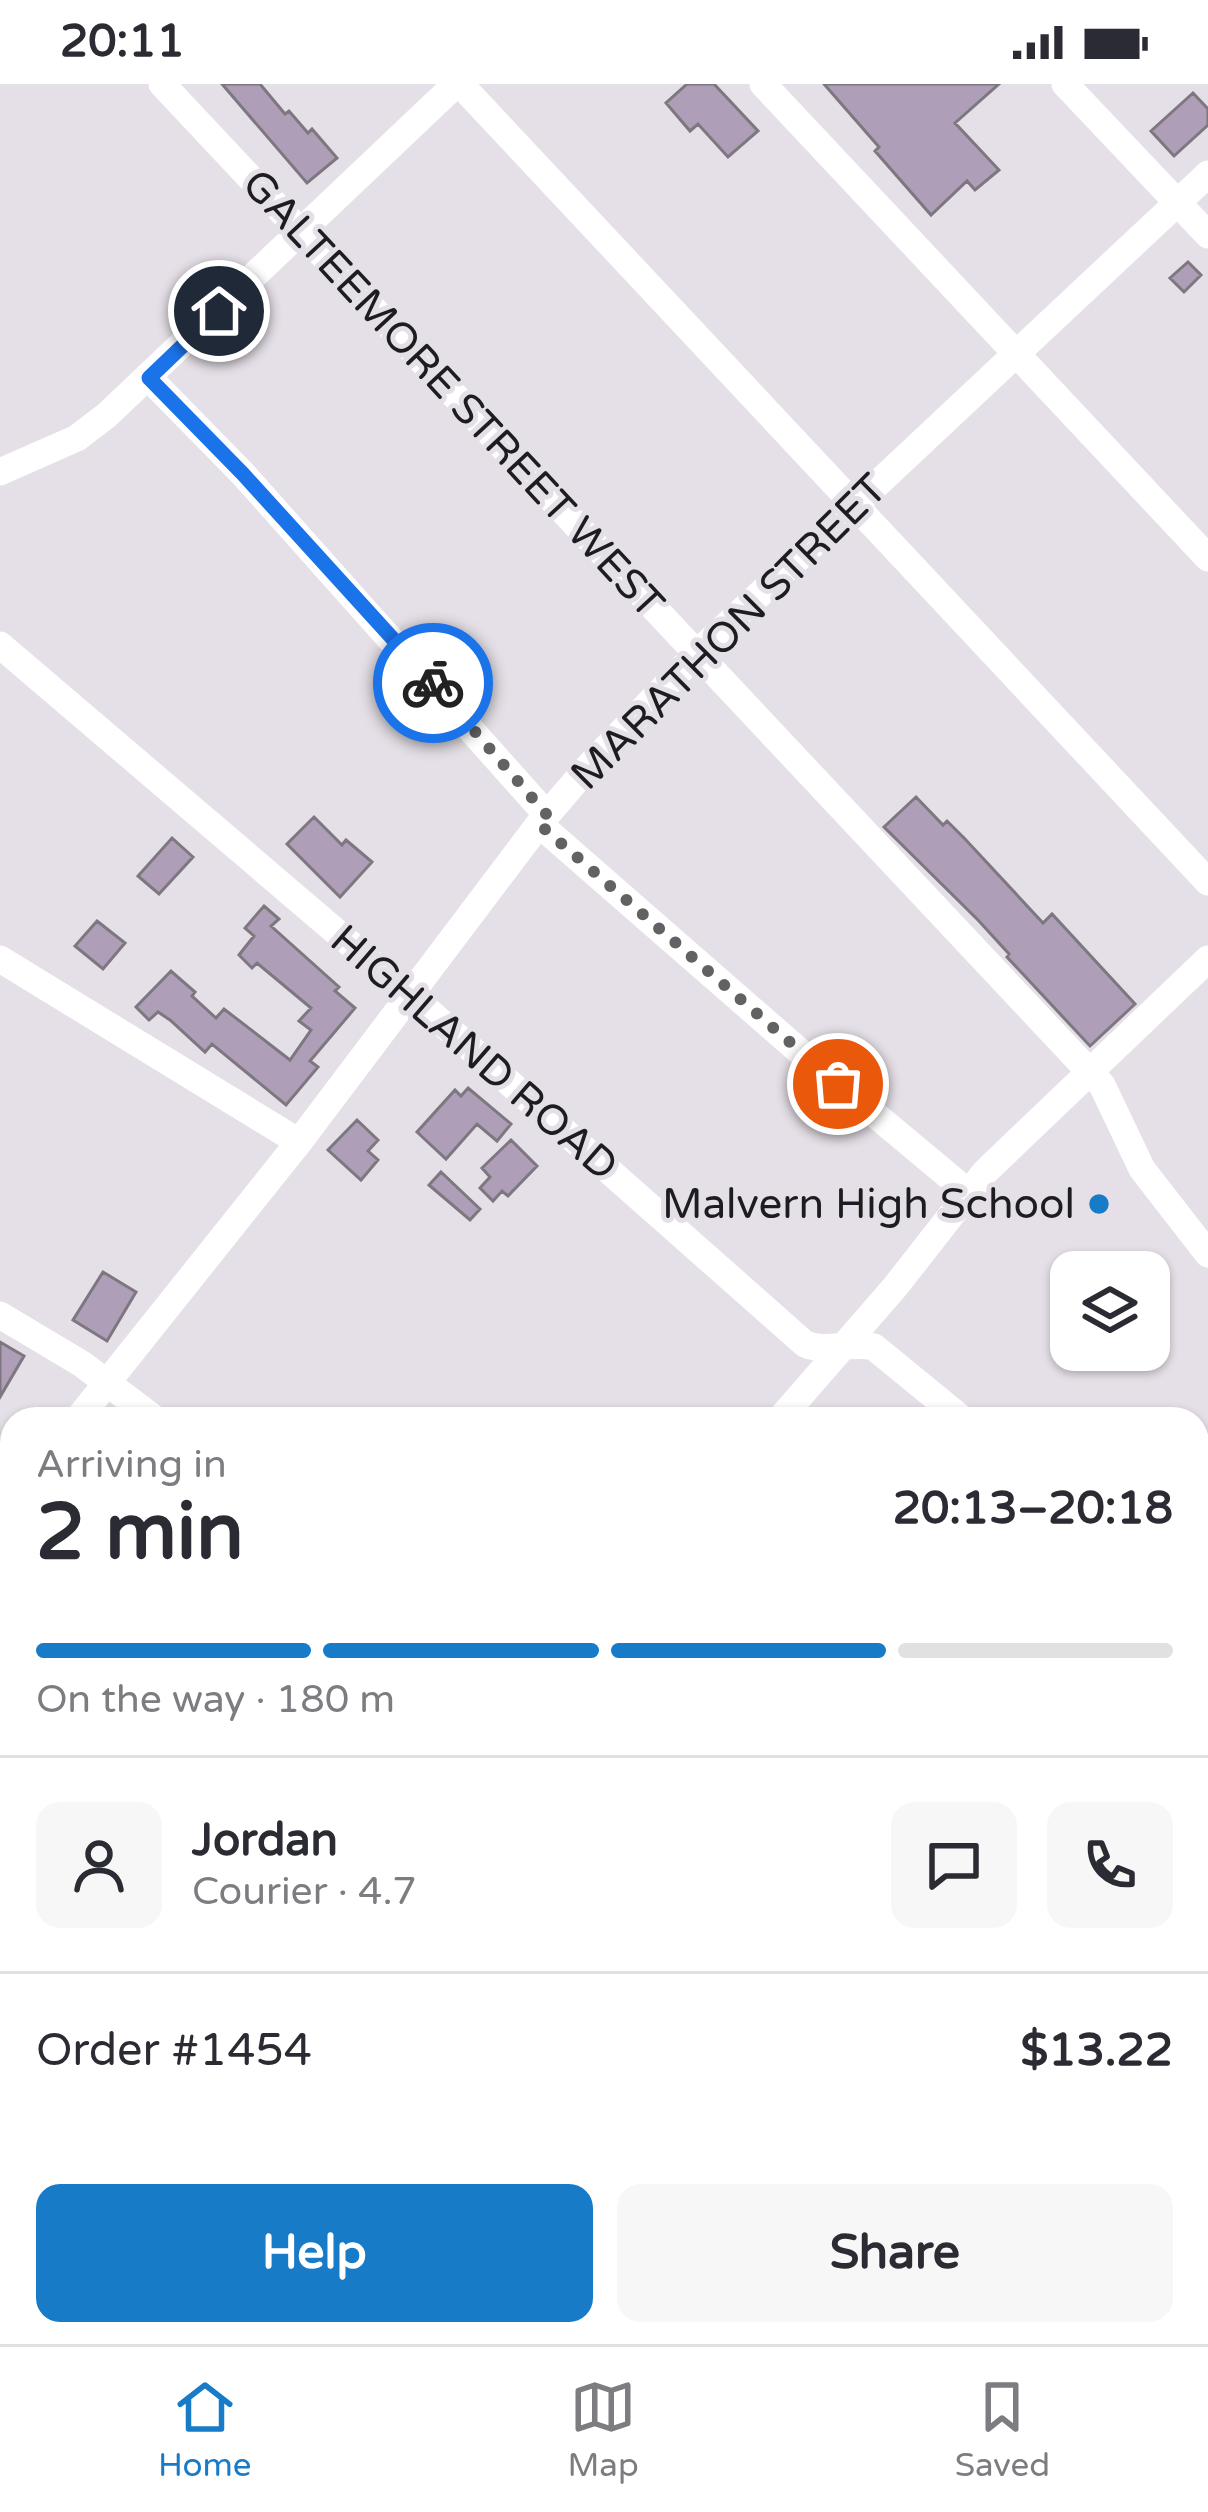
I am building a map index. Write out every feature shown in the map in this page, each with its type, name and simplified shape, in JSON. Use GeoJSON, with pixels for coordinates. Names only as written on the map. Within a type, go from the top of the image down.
{"type":"FeatureCollection","features":[{"type":"Feature","properties":{"kind":"street","name":"GALTEEMORE STREET WEST"},"geometry":{"type":"LineString","coordinates":[[162,84],[1089,1072],[1113,1104],[1142,1169],[1208,1254]]}},
{"type":"Feature","properties":{"kind":"street"},"geometry":{"type":"LineString","coordinates":[[0,472],[77,438],[149,378],[458,84],[1208,882]]}},
{"type":"Feature","properties":{"kind":"street"},"geometry":{"type":"LineString","coordinates":[[763,84],[1208,557]]}},
{"type":"Feature","properties":{"kind":"street"},"geometry":{"type":"LineString","coordinates":[[1065,84],[1208,235]]}},
{"type":"Feature","properties":{"kind":"street","name":"MARATHON STREET"},"geometry":{"type":"LineString","coordinates":[[87,1407],[298,1142],[543,819],[697,653],[1208,174]]}},
{"type":"Feature","properties":{"kind":"street"},"geometry":{"type":"LineString","coordinates":[[149,378],[259,492],[543,819],[806,1057],[969,1193]]}},
{"type":"Feature","properties":{"kind":"street","name":"HIGHLAND ROAD"},"geometry":{"type":"LineString","coordinates":[[0,645],[408,993],[805,1344],[818,1348],[868,1345],[882,1351],[948,1407]]}},
{"type":"Feature","properties":{"kind":"street"},"geometry":{"type":"LineString","coordinates":[[0,958],[298,1142]]}},
{"type":"Feature","properties":{"kind":"street"},"geometry":{"type":"LineString","coordinates":[[790,1407],[997,1159],[1208,959]]}},
{"type":"Feature","properties":{"kind":"street"},"geometry":{"type":"LineString","coordinates":[[0,1315],[139,1407]]}},
{"type":"Feature","properties":{"kind":"building"},"geometry":{"type":"Polygon","coordinates":[[[222,84],[260,84],[285,114],[289,111],[308,133],[312,129],[337,158],[307,183],[222,84]]]}},
{"type":"Feature","properties":{"kind":"building"},"geometry":{"type":"Polygon","coordinates":[[[687,84],[714,84],[758,131],[728,157],[698,124],[690,131],[666,103],[687,84]]]}},
{"type":"Feature","properties":{"kind":"building"},"geometry":{"type":"Polygon","coordinates":[[[824,84],[999,84],[955,123],[999,170],[975,190],[967,181],[931,215],[824,84]]]}},
{"type":"Feature","properties":{"kind":"building"},"geometry":{"type":"Polygon","coordinates":[[[1193,93],[1208,109],[1208,125],[1174,156],[1151,131],[1193,93]]]}},
{"type":"Feature","properties":{"kind":"building"},"geometry":{"type":"Polygon","coordinates":[[[1188,262],[1201,275],[1184,292],[1170,278],[1188,262]]]}},
{"type":"Feature","properties":{"kind":"building"},"geometry":{"type":"Polygon","coordinates":[[[916,797],[943,825],[947,821],[1043,923],[1052,914],[1135,1004],[1090,1046],[978,920],[884,827],[916,797]]]}},
{"type":"Feature","properties":{"kind":"building"},"geometry":{"type":"Polygon","coordinates":[[[314,817],[342,845],[346,840],[372,862],[340,897],[287,844],[314,817]]]}},
{"type":"Feature","properties":{"kind":"building"},"geometry":{"type":"Polygon","coordinates":[[[172,838],[193,857],[159,894],[138,876],[172,838]]]}},
{"type":"Feature","properties":{"kind":"building"},"geometry":{"type":"Polygon","coordinates":[[[264,906],[279,919],[271,926],[339,987],[335,991],[355,1008],[310,1061],[318,1067],[286,1105],[212,1044],[205,1052],[158,1012],[149,1020],[136,1007],[171,971],[216,1018],[224,1009],[290,1060],[311,1030],[299,1021],[311,1008],[257,963],[252,968],[239,955],[254,936],[245,928],[264,906]]]}},
{"type":"Feature","properties":{"kind":"building"},"geometry":{"type":"Polygon","coordinates":[[[97,921],[125,943],[103,969],[75,946],[97,921]]]}},
{"type":"Feature","properties":{"kind":"building"},"geometry":{"type":"Polygon","coordinates":[[[468,1088],[511,1124],[497,1141],[477,1124],[446,1159],[417,1132],[455,1090],[461,1096],[468,1088]]]}},
{"type":"Feature","properties":{"kind":"building"},"geometry":{"type":"Polygon","coordinates":[[[357,1120],[378,1140],[368,1151],[378,1160],[361,1180],[328,1150],[357,1120]]]}},
{"type":"Feature","properties":{"kind":"building"},"geometry":{"type":"Polygon","coordinates":[[[511,1140],[537,1166],[508,1196],[502,1191],[493,1201],[480,1188],[490,1177],[482,1168],[511,1140]]]}},
{"type":"Feature","properties":{"kind":"building"},"geometry":{"type":"Polygon","coordinates":[[[441,1172],[480,1209],[470,1220],[429,1185],[441,1172]]]}},
{"type":"Feature","properties":{"kind":"building"},"geometry":{"type":"Polygon","coordinates":[[[103,1272],[136,1292],[107,1341],[73,1320],[103,1272]]]}},
{"type":"Feature","properties":{"kind":"building"},"geometry":{"type":"Polygon","coordinates":[[[0,1342],[24,1356],[0,1397],[0,1342]]]}},
{"type":"Feature","properties":{"kind":"way so far"},"geometry":{"type":"LineString","coordinates":[[433,683],[547,815],[539,824],[838,1084]]}},
{"type":"Feature","properties":{"kind":"place","name":"Malvern High School"},"geometry":{"type":"Point","coordinates":[1099,1204]}},
{"type":"Feature","properties":{"kind":"route"},"geometry":{"type":"LineString","coordinates":[[219,311],[149,378],[433,683]]}}]}
